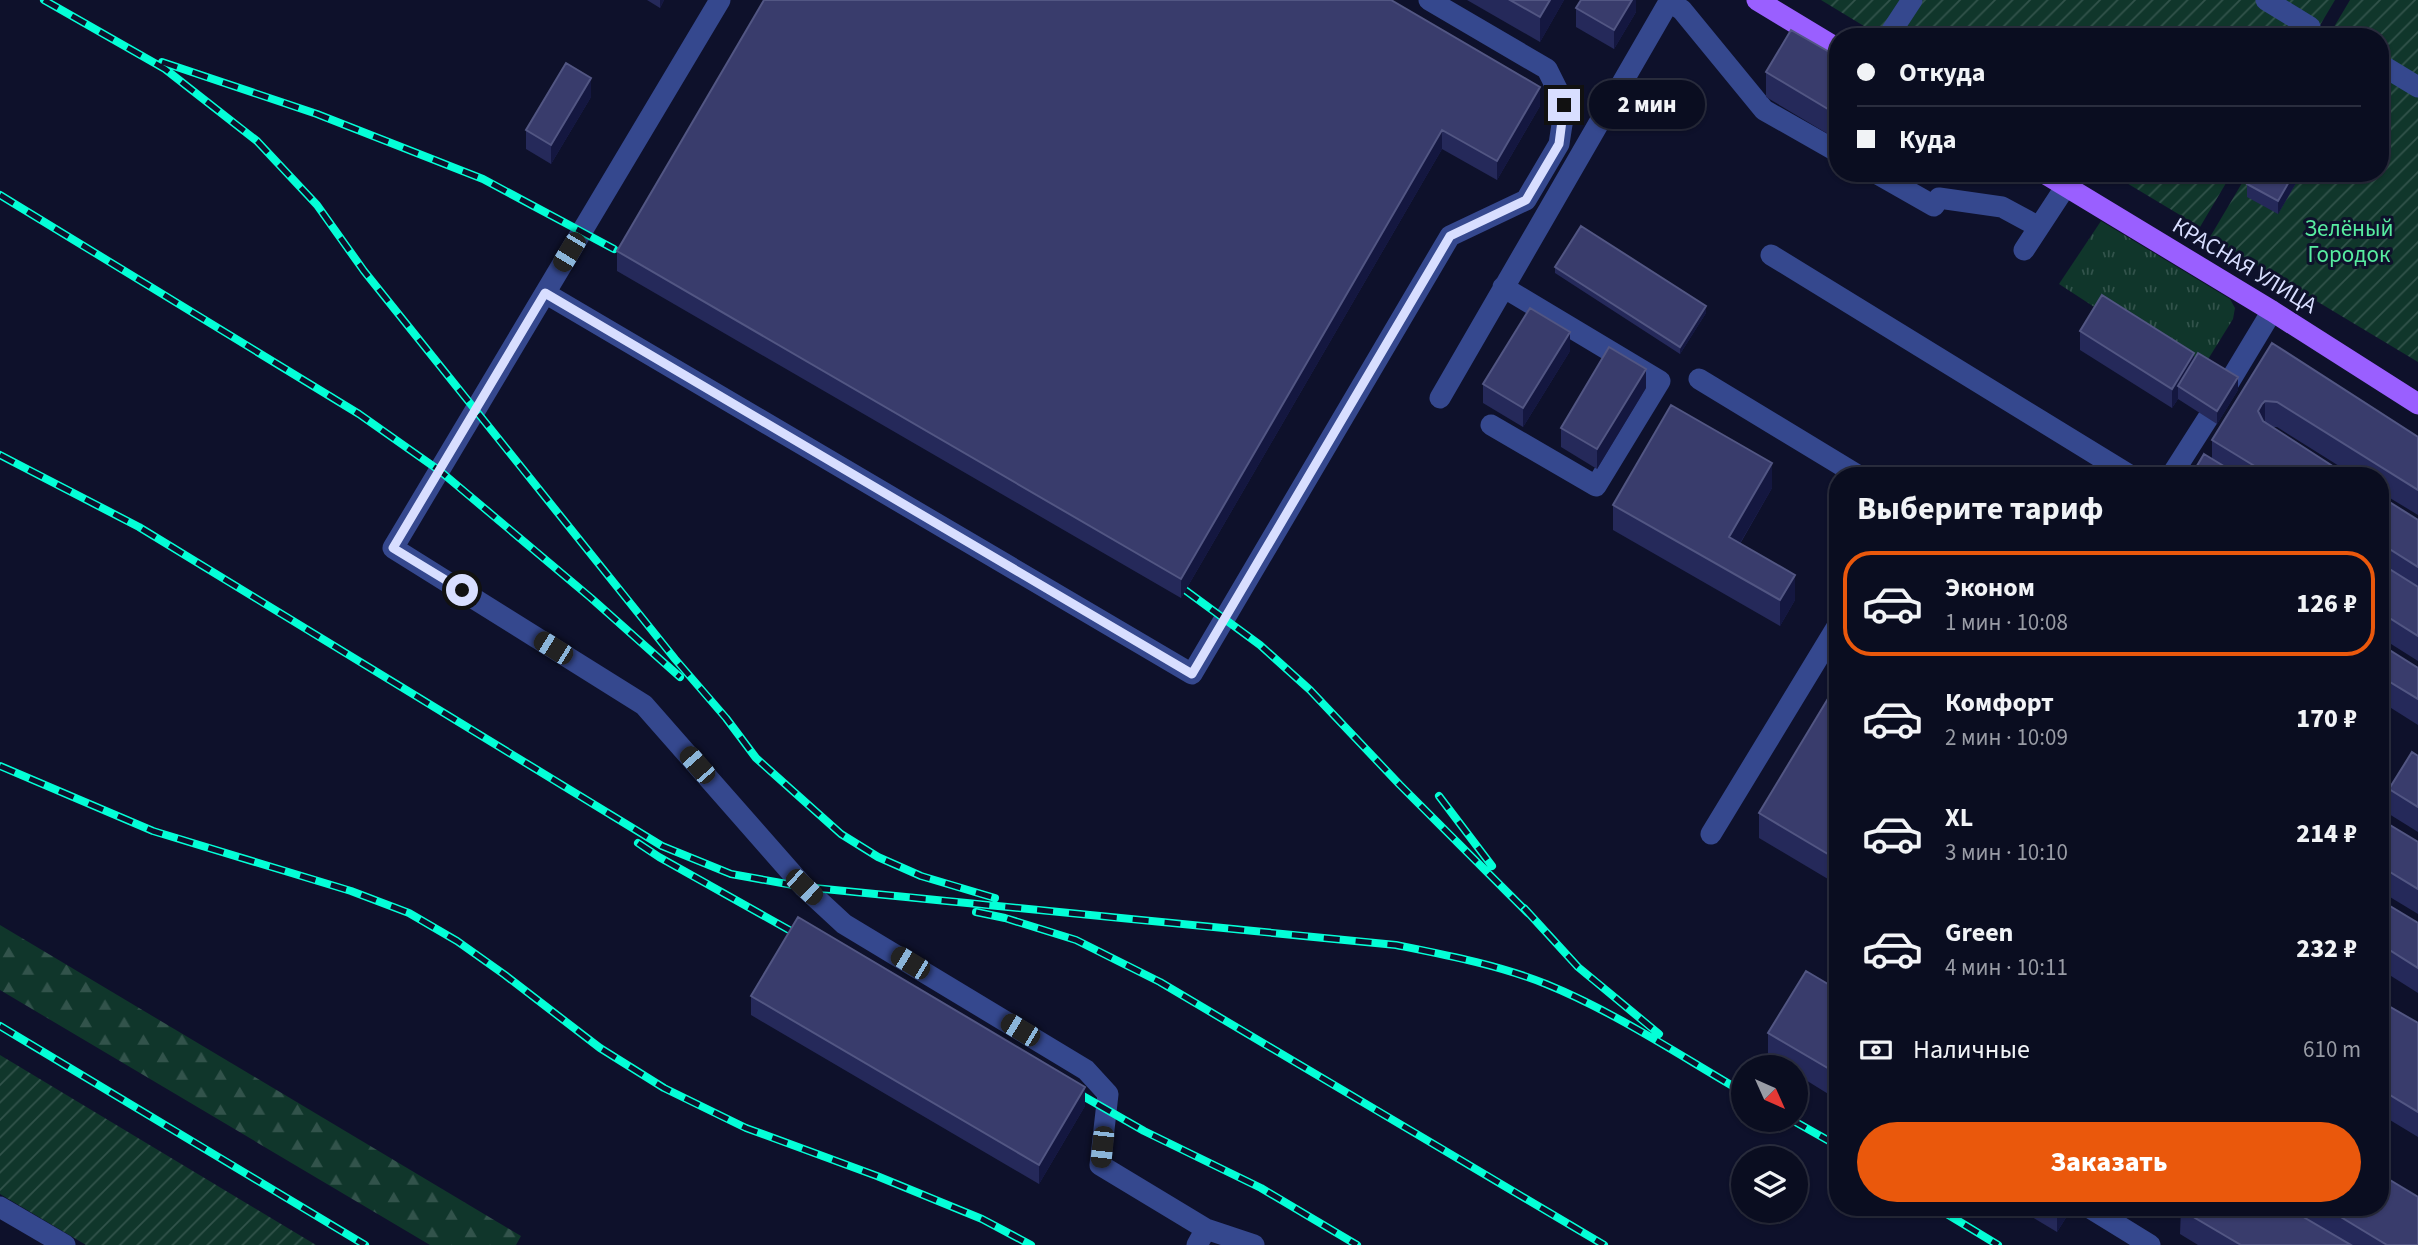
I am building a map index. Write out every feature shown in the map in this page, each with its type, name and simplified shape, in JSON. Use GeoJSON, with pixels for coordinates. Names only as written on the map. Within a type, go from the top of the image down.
{"type":"FeatureCollection","features":[{"type":"Feature","properties":{"kind":"main road"},"geometry":{"type":"LineString","coordinates":[[1757,0],[1829,44]]}},
{"type":"Feature","properties":{"kind":"main road","name":"КРАСНАЯ УЛИЦА"},"geometry":{"type":"LineString","coordinates":[[2059,182],[2273,311],[2418,404]]}},
{"type":"Feature","properties":{"kind":"street"},"geometry":{"type":"LineString","coordinates":[[720,0],[393,548],[644,705],[804,887],[844,924],[1086,1070],[1108,1094],[1100,1165],[1201,1237],[1254,1245]]}},
{"type":"Feature","properties":{"kind":"street"},"geometry":{"type":"LineString","coordinates":[[545,293],[1192,674],[1450,236],[1526,200],[1559,144],[1564,105],[1547,69],[1429,0]]}},
{"type":"Feature","properties":{"kind":"street"},"geometry":{"type":"LineString","coordinates":[[1894,28],[1912,0]]}},
{"type":"Feature","properties":{"kind":"street"},"geometry":{"type":"LineString","coordinates":[[2266,0],[2310,27]]}},
{"type":"Feature","properties":{"kind":"street"},"geometry":{"type":"LineString","coordinates":[[1440,398],[1670,1],[1682,10],[1764,110],[1829,147]]}},
{"type":"Feature","properties":{"kind":"street"},"geometry":{"type":"LineString","coordinates":[[2389,69],[2418,87]]}},
{"type":"Feature","properties":{"kind":"street"},"geometry":{"type":"LineString","coordinates":[[1892,182],[1934,206],[1939,198],[2002,207],[2039,227]]}},
{"type":"Feature","properties":{"kind":"street"},"geometry":{"type":"LineString","coordinates":[[2024,250],[2066,186]]}},
{"type":"Feature","properties":{"kind":"street"},"geometry":{"type":"LineString","coordinates":[[1771,255],[2116,467]]}},
{"type":"Feature","properties":{"kind":"street"},"geometry":{"type":"LineString","coordinates":[[1491,425],[1596,486],[1660,381],[1503,287]]}},
{"type":"Feature","properties":{"kind":"street"},"geometry":{"type":"LineString","coordinates":[[2228,384],[2273,311]]}},
{"type":"Feature","properties":{"kind":"street"},"geometry":{"type":"LineString","coordinates":[[1699,379],[1844,467]]}},
{"type":"Feature","properties":{"kind":"street"},"geometry":{"type":"LineString","coordinates":[[2177,467],[2208,418]]}},
{"type":"Feature","properties":{"kind":"street"},"geometry":{"type":"LineString","coordinates":[[1711,834],[1829,640]]}},
{"type":"Feature","properties":{"kind":"street"},"geometry":{"type":"LineString","coordinates":[[0,1207],[65,1245]]}},
{"type":"Feature","properties":{"kind":"street"},"geometry":{"type":"LineString","coordinates":[[2103,1216],[2150,1245]]}},
{"type":"Feature","properties":{"kind":"green space"},"geometry":{"type":"Polygon","coordinates":[[[1821,0],[2335,0],[2318,28],[1867,28],[1821,0]]]}},
{"type":"Feature","properties":{"kind":"green space","name":"Зелёный Городок"},"geometry":{"type":"Polygon","coordinates":[[[2350,0],[2418,0],[2418,362],[2210,237],[2243,182],[2389,182],[2389,28],[2333,28],[2350,0]]]}},
{"type":"Feature","properties":{"kind":"green space"},"geometry":{"type":"Polygon","coordinates":[[[2125,182],[2227,182],[2200,227],[2125,182]]]}},
{"type":"Feature","properties":{"kind":"green space"},"geometry":{"type":"Polygon","coordinates":[[[2101,221],[2230,299],[2235,308],[2233,319],[2202,369],[2194,372],[2059,284],[2101,221]]]}},
{"type":"Feature","properties":{"kind":"green space"},"geometry":{"type":"Polygon","coordinates":[[[0,925],[521,1236],[516,1245],[430,1245],[0,990],[0,925]]]}},
{"type":"Feature","properties":{"kind":"green space"},"geometry":{"type":"Polygon","coordinates":[[[0,1055],[316,1245],[86,1245],[0,1194],[0,1055]]]}},
{"type":"Feature","properties":{"kind":"building"},"geometry":{"type":"Polygon","coordinates":[[[764,0],[1391,0],[1540,87],[1497,161],[1442,130],[1181,579],[617,251],[764,0]]]}},
{"type":"Feature","properties":{"kind":"building"},"geometry":{"type":"Polygon","coordinates":[[[1510,0],[1550,0],[1540,17],[1510,0]]]}},
{"type":"Feature","properties":{"kind":"building"},"geometry":{"type":"Polygon","coordinates":[[[1581,0],[1632,0],[1614,30],[1576,8],[1581,0]]]}},
{"type":"Feature","properties":{"kind":"building"},"geometry":{"type":"Polygon","coordinates":[[[1791,30],[1829,52],[1829,110],[1766,72],[1791,30]]]}},
{"type":"Feature","properties":{"kind":"building"},"geometry":{"type":"Polygon","coordinates":[[[566,63],[591,78],[551,145],[526,130],[566,63]]]}},
{"type":"Feature","properties":{"kind":"building"},"geometry":{"type":"Polygon","coordinates":[[[2248,182],[2289,182],[2278,201],[2247,184],[2248,182]]]}},
{"type":"Feature","properties":{"kind":"building"},"geometry":{"type":"Polygon","coordinates":[[[1581,226],[1706,306],[1680,347],[1555,267],[1581,226]]]}},
{"type":"Feature","properties":{"kind":"building"},"geometry":{"type":"Polygon","coordinates":[[[2102,295],[2194,353],[2172,389],[2080,331],[2102,295]]]}},
{"type":"Feature","properties":{"kind":"building"},"geometry":{"type":"Polygon","coordinates":[[[1530,308],[1570,332],[1523,408],[1483,384],[1530,308]]]}},
{"type":"Feature","properties":{"kind":"building"},"geometry":{"type":"Polygon","coordinates":[[[2272,343],[2418,437],[2418,490],[2389,472],[2389,467],[2381,467],[2277,402],[2265,401],[2262,404],[2258,411],[2263,421],[2334,467],[2256,467],[2212,440],[2272,343]]]}},
{"type":"Feature","properties":{"kind":"building"},"geometry":{"type":"Polygon","coordinates":[[[1609,347],[1646,369],[1597,449],[1561,428],[1609,347]]]}},
{"type":"Feature","properties":{"kind":"building"},"geometry":{"type":"Polygon","coordinates":[[[2198,353],[2238,377],[2217,411],[2178,386],[2198,353]]]}},
{"type":"Feature","properties":{"kind":"building"},"geometry":{"type":"Polygon","coordinates":[[[1671,405],[1772,463],[1729,537],[1795,575],[1780,600],[1613,505],[1671,405]]]}},
{"type":"Feature","properties":{"kind":"building"},"geometry":{"type":"Polygon","coordinates":[[[2204,454],[2225,467],[2196,467],[2204,454]]]}},
{"type":"Feature","properties":{"kind":"building"},"geometry":{"type":"Polygon","coordinates":[[[2389,502],[2418,520],[2418,567],[2389,549],[2389,502]]]}},
{"type":"Feature","properties":{"kind":"building"},"geometry":{"type":"Polygon","coordinates":[[[2389,569],[2418,587],[2418,636],[2389,618],[2389,569]]]}},
{"type":"Feature","properties":{"kind":"building"},"geometry":{"type":"Polygon","coordinates":[[[2389,650],[2418,668],[2418,699],[2389,681],[2389,650]]]}},
{"type":"Feature","properties":{"kind":"building"},"geometry":{"type":"Polygon","coordinates":[[[1829,697],[1829,855],[1759,813],[1829,697]]]}},
{"type":"Feature","properties":{"kind":"building"},"geometry":{"type":"Polygon","coordinates":[[[2412,752],[2418,756],[2418,807],[2389,789],[2412,752]]]}},
{"type":"Feature","properties":{"kind":"building"},"geometry":{"type":"Polygon","coordinates":[[[2389,824],[2418,842],[2418,889],[2389,871],[2389,824]]]}},
{"type":"Feature","properties":{"kind":"building"},"geometry":{"type":"Polygon","coordinates":[[[2389,905],[2418,923],[2418,968],[2389,950],[2389,905]]]}},
{"type":"Feature","properties":{"kind":"building"},"geometry":{"type":"Polygon","coordinates":[[[798,917],[1085,1087],[1039,1165],[751,996],[798,917]]]}},
{"type":"Feature","properties":{"kind":"building"},"geometry":{"type":"Polygon","coordinates":[[[1806,971],[1829,985],[1829,1069],[1768,1033],[1806,971]]]}},
{"type":"Feature","properties":{"kind":"building"},"geometry":{"type":"Polygon","coordinates":[[[2389,1006],[2418,1023],[2418,1112],[2389,1094],[2389,1006]]]}},
{"type":"Feature","properties":{"kind":"building"},"geometry":{"type":"Polygon","coordinates":[[[2389,1179],[2418,1197],[2418,1245],[2387,1245],[2339,1216],[2389,1216],[2389,1179]]]}},
{"type":"Feature","properties":{"kind":"building"},"geometry":{"type":"Polygon","coordinates":[[[2192,1216],[2302,1216],[2351,1245],[2241,1245],[2192,1216]]]}},
{"type":"Feature","properties":{"kind":"railway"},"geometry":{"type":"LineString","coordinates":[[44,0],[165,69],[257,141],[317,205],[364,271],[756,758],[841,834],[878,857],[921,876],[995,898]]}},
{"type":"Feature","properties":{"kind":"railway"},"geometry":{"type":"LineString","coordinates":[[162,62],[317,114],[483,179],[614,249]]}},
{"type":"Feature","properties":{"kind":"railway"},"geometry":{"type":"LineString","coordinates":[[0,195],[359,414],[440,471],[680,677]]}},
{"type":"Feature","properties":{"kind":"railway"},"geometry":{"type":"LineString","coordinates":[[0,455],[139,527],[662,846],[731,874],[804,887],[1396,945],[1453,957],[1510,971],[1572,995],[1731,1085]]}},
{"type":"Feature","properties":{"kind":"railway"},"geometry":{"type":"LineString","coordinates":[[1185,590],[1260,645],[1310,690],[1529,914]]}},
{"type":"Feature","properties":{"kind":"railway"},"geometry":{"type":"LineString","coordinates":[[0,766],[153,831],[351,891],[409,913],[457,941],[600,1048],[664,1088],[746,1128],[877,1176],[982,1219],[1031,1245]]}},
{"type":"Feature","properties":{"kind":"railway"},"geometry":{"type":"LineString","coordinates":[[1439,796],[1492,866]]}},
{"type":"Feature","properties":{"kind":"railway"},"geometry":{"type":"LineString","coordinates":[[638,843],[807,940]]}},
{"type":"Feature","properties":{"kind":"railway"},"geometry":{"type":"LineString","coordinates":[[1524,908],[1578,967],[1659,1034]]}},
{"type":"Feature","properties":{"kind":"railway"},"geometry":{"type":"LineString","coordinates":[[976,912],[1076,940],[1160,982],[1604,1245]]}},
{"type":"Feature","properties":{"kind":"railway"},"geometry":{"type":"LineString","coordinates":[[0,1026],[365,1245]]}},
{"type":"Feature","properties":{"kind":"railway"},"geometry":{"type":"LineString","coordinates":[[1069,1088],[1144,1131],[1261,1188],[1357,1245]]}},
{"type":"Feature","properties":{"kind":"railway"},"geometry":{"type":"LineString","coordinates":[[1808,1129],[1829,1141]]}},
{"type":"Feature","properties":{"kind":"railway"},"geometry":{"type":"LineString","coordinates":[[1950,1216],[1998,1245]]}},
{"type":"Feature","properties":{"kind":"route"},"geometry":{"type":"LineString","coordinates":[[462,590],[393,548],[545,293],[1192,674],[1450,236],[1526,200],[1559,144],[1564,105]]}}]}
